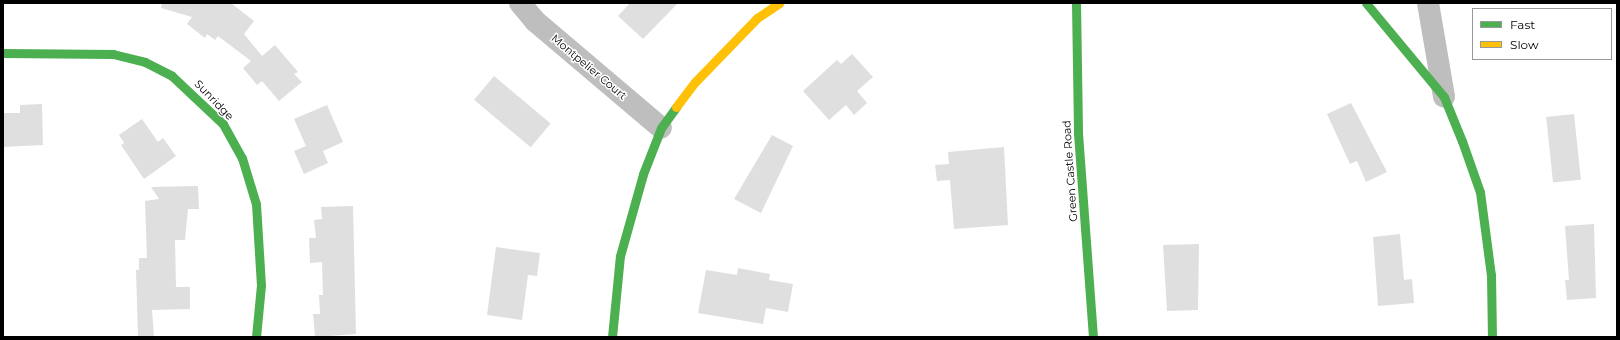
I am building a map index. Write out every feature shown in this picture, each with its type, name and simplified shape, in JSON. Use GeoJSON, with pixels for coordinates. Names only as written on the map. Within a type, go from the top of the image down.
{"type":"FeatureCollection","features":[{"type":"Feature","properties":{"kind":"street","name":"Montpelier Court"},"geometry":{"type":"LineString","coordinates":[[520,3],[535,21],[661,128]]}},
{"type":"Feature","properties":{"kind":"street"},"geometry":{"type":"LineString","coordinates":[[612,337],[620,256],[643,174],[661,128],[695,82],[757,18],[779,3]]}},
{"type":"Feature","properties":{"kind":"street","name":"Green Castle Road"},"geometry":{"type":"LineString","coordinates":[[1076,3],[1078,133],[1092,337]]}},
{"type":"Feature","properties":{"kind":"street"},"geometry":{"type":"LineString","coordinates":[[1366,3],[1444,97]]}},
{"type":"Feature","properties":{"kind":"street"},"geometry":{"type":"LineString","coordinates":[[1428,3],[1444,97],[1480,192],[1491,275],[1492,337]]}},
{"type":"Feature","properties":{"kind":"street","name":"Sunridge"},"geometry":{"type":"LineString","coordinates":[[3,53],[113,54],[144,62],[187,88],[223,124],[242,158],[256,204],[262,285],[256,337]]}},
{"type":"Feature","properties":{"kind":"building"},"geometry":{"type":"Polygon","coordinates":[[[162,3],[231,3],[254,21],[244,34],[262,56],[275,45],[298,72],[294,74],[302,82],[279,101],[262,81],[257,85],[243,68],[251,61],[218,36],[215,40],[207,34],[205,38],[187,24],[192,17],[161,8],[162,3]]]}},
{"type":"Feature","properties":{"kind":"building"},"geometry":{"type":"Polygon","coordinates":[[[630,3],[678,3],[643,39],[618,16],[630,3]]]}},
{"type":"Feature","properties":{"kind":"building"},"geometry":{"type":"Polygon","coordinates":[[[852,54],[873,77],[857,91],[867,103],[854,115],[846,105],[829,120],[803,91],[837,60],[841,64],[852,54]]]}},
{"type":"Feature","properties":{"kind":"building"},"geometry":{"type":"Polygon","coordinates":[[[494,76],[551,124],[531,147],[474,100],[494,76]]]}},
{"type":"Feature","properties":{"kind":"building"},"geometry":{"type":"Polygon","coordinates":[[[1351,103],[1387,172],[1366,182],[1357,161],[1350,164],[1327,114],[1351,103]]]}},
{"type":"Feature","properties":{"kind":"building"},"geometry":{"type":"Polygon","coordinates":[[[42,104],[43,145],[3,147],[3,113],[20,113],[20,105],[42,104]]]}},
{"type":"Feature","properties":{"kind":"building"},"geometry":{"type":"Polygon","coordinates":[[[327,105],[343,142],[323,151],[328,163],[304,174],[294,151],[306,146],[294,119],[327,105]]]}},
{"type":"Feature","properties":{"kind":"building"},"geometry":{"type":"Polygon","coordinates":[[[1574,114],[1581,180],[1553,183],[1546,117],[1574,114]]]}},
{"type":"Feature","properties":{"kind":"building"},"geometry":{"type":"Polygon","coordinates":[[[142,119],[158,142],[163,138],[176,156],[144,179],[121,145],[124,143],[119,135],[142,119]]]}},
{"type":"Feature","properties":{"kind":"building"},"geometry":{"type":"Polygon","coordinates":[[[772,135],[793,146],[761,213],[734,199],[772,135]]]}},
{"type":"Feature","properties":{"kind":"building"},"geometry":{"type":"Polygon","coordinates":[[[1004,147],[1008,225],[954,229],[950,180],[937,181],[935,165],[949,164],[948,152],[1004,147]]]}},
{"type":"Feature","properties":{"kind":"building"},"geometry":{"type":"Polygon","coordinates":[[[198,186],[199,209],[188,209],[185,240],[175,240],[176,287],[190,287],[190,309],[152,310],[154,337],[138,337],[136,270],[139,270],[139,258],[147,258],[145,201],[159,199],[151,187],[198,186]]]}},
{"type":"Feature","properties":{"kind":"building"},"geometry":{"type":"Polygon","coordinates":[[[353,206],[356,334],[315,337],[313,314],[320,314],[319,295],[323,295],[322,262],[310,263],[309,238],[316,238],[314,220],[322,219],[321,207],[353,206]]]}},
{"type":"Feature","properties":{"kind":"building"},"geometry":{"type":"Polygon","coordinates":[[[1594,224],[1596,298],[1567,300],[1565,280],[1569,280],[1565,226],[1594,224]]]}},
{"type":"Feature","properties":{"kind":"building"},"geometry":{"type":"Polygon","coordinates":[[[1400,234],[1404,280],[1412,279],[1414,303],[1378,306],[1373,237],[1400,234]]]}},
{"type":"Feature","properties":{"kind":"building"},"geometry":{"type":"Polygon","coordinates":[[[1199,244],[1198,310],[1167,311],[1163,245],[1199,244]]]}},
{"type":"Feature","properties":{"kind":"building"},"geometry":{"type":"Polygon","coordinates":[[[496,247],[540,253],[537,276],[528,275],[522,320],[487,315],[496,247]]]}},
{"type":"Feature","properties":{"kind":"building"},"geometry":{"type":"Polygon","coordinates":[[[738,268],[770,274],[769,280],[793,284],[788,312],[766,308],[763,324],[698,313],[706,270],[737,275],[738,268]]]}},
{"type":"Feature","properties":{"kind":"traffic: fast"},"geometry":{"type":"LineString","coordinates":[[1076,3],[1078,133],[1093,337]]}},
{"type":"Feature","properties":{"kind":"traffic: fast"},"geometry":{"type":"LineString","coordinates":[[1366,3],[1444,97],[1462,141],[1480,192],[1491,275],[1492,337]]}},
{"type":"Feature","properties":{"kind":"traffic: fast"},"geometry":{"type":"LineString","coordinates":[[3,53],[113,54],[145,62],[172,76],[223,124],[242,158],[256,204],[261,285],[256,337]]}},
{"type":"Feature","properties":{"kind":"traffic: fast"},"geometry":{"type":"LineString","coordinates":[[612,337],[620,256],[643,174],[661,128],[676,107]]}},
{"type":"Feature","properties":{"kind":"traffic: slow"},"geometry":{"type":"LineString","coordinates":[[676,107],[695,82],[757,18],[779,3]]}}]}
